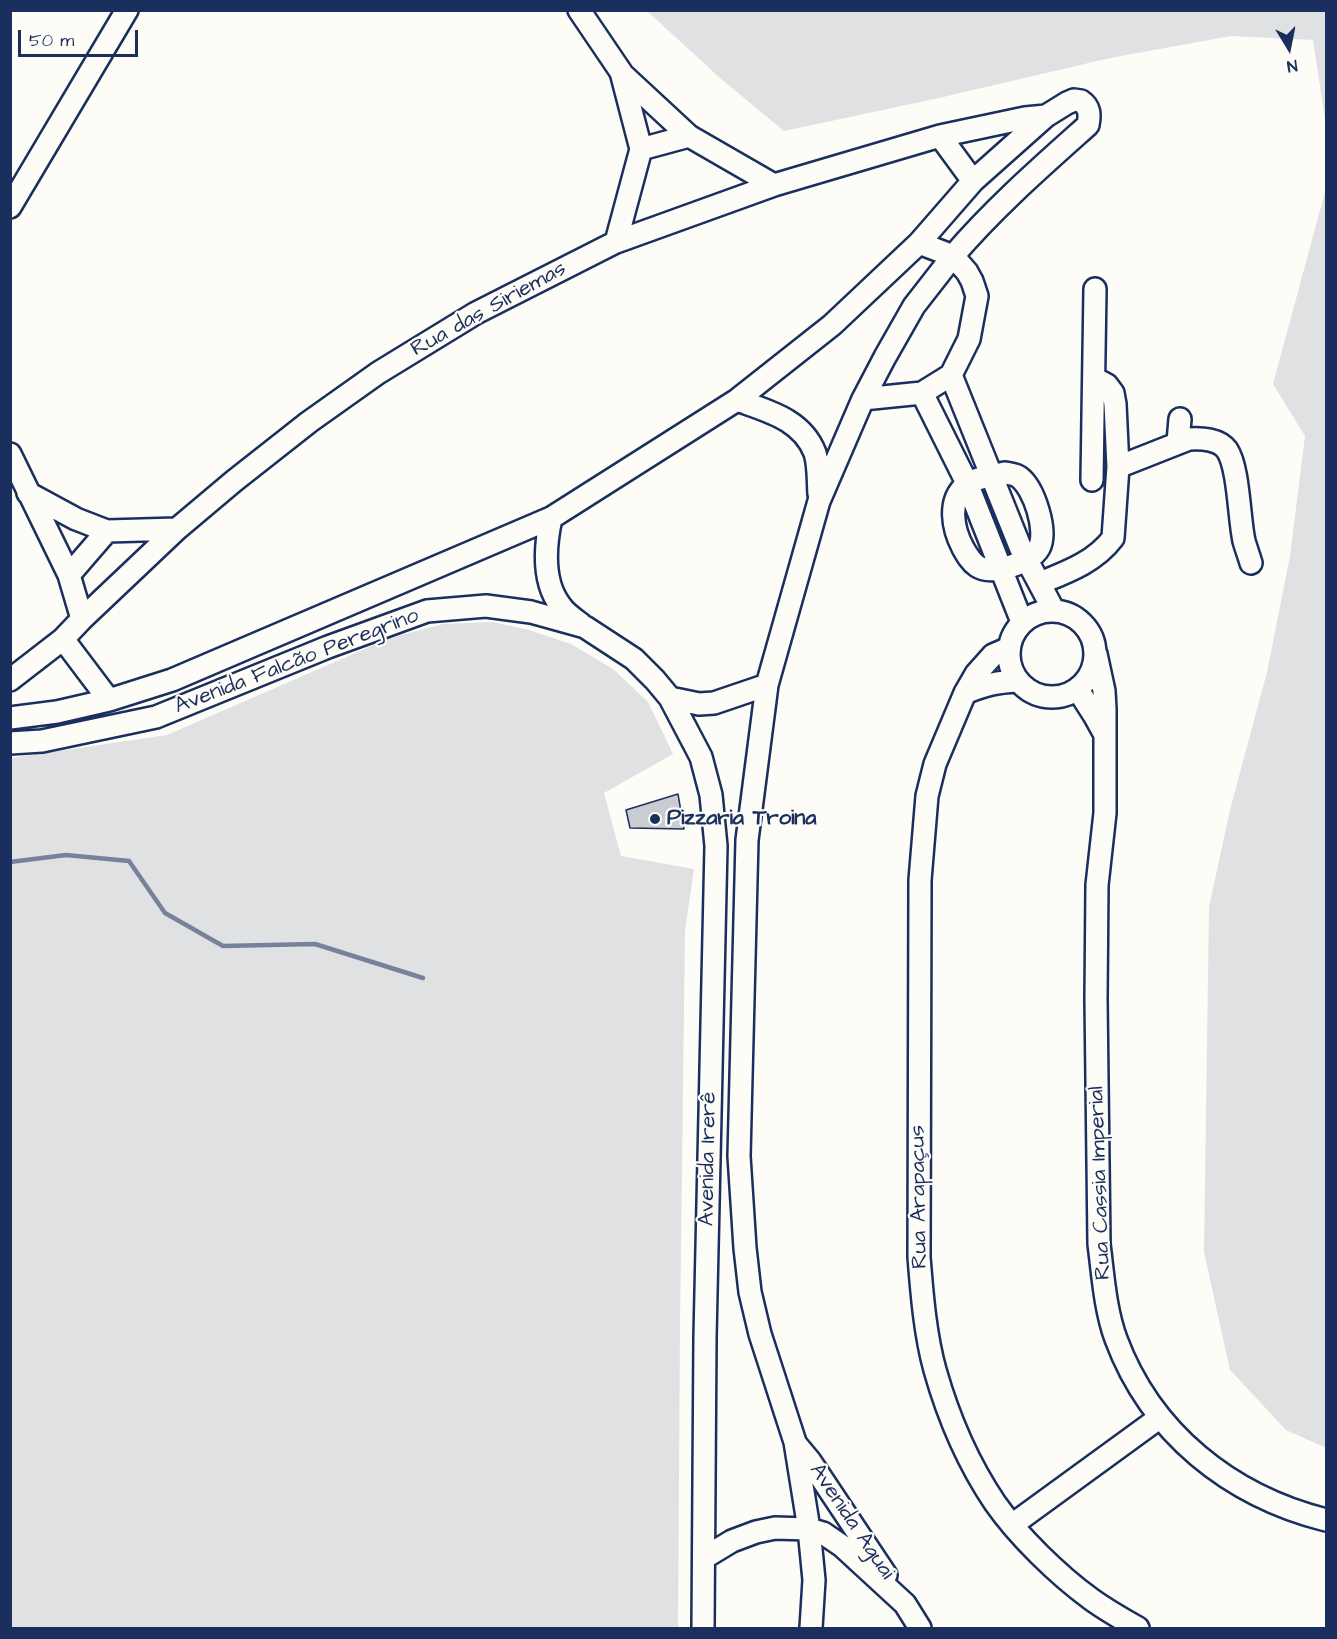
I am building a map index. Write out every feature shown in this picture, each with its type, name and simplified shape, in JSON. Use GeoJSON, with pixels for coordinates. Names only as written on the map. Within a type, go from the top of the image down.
{"type":"FeatureCollection","features":[{"type":"Feature","properties":{"kind":"street"},"geometry":{"type":"LineString","coordinates":[[10,207],[127,10]]}},
{"type":"Feature","properties":{"kind":"street"},"geometry":{"type":"LineString","coordinates":[[579,10],[621,72],[689,136],[774,185]]}},
{"type":"Feature","properties":{"kind":"street"},"geometry":{"type":"LineString","coordinates":[[616,242],[641,149],[621,72]]}},
{"type":"Feature","properties":{"kind":"street","name":"Avenida Falcão Peregrino"},"geometry":{"type":"LineString","coordinates":[[10,718],[57,712],[109,700],[172,680],[551,518],[737,400],[832,325],[919,243],[973,181],[1046,116],[1074,100],[1081,101],[1085,104],[1089,116],[1088,125],[979,226],[914,306],[885,357],[863,399],[819,501],[767,684]]}},
{"type":"Feature","properties":{"kind":"street","name":"Rua das Siriemas"},"geometry":{"type":"LineString","coordinates":[[10,680],[63,639],[177,529],[234,481],[309,422],[378,373],[476,313],[616,242],[774,185],[940,136],[1025,118],[1046,116]]}},
{"type":"Feature","properties":{"kind":"street"},"geometry":{"type":"LineString","coordinates":[[641,149],[689,136]]}},
{"type":"Feature","properties":{"kind":"street"},"geometry":{"type":"LineString","coordinates":[[940,136],[973,181]]}},
{"type":"Feature","properties":{"kind":"street"},"geometry":{"type":"LineString","coordinates":[[863,399],[922,393],[951,375],[969,339],[976,296],[972,281],[953,256],[919,243]]}},
{"type":"Feature","properties":{"kind":"street"},"geometry":{"type":"LineString","coordinates":[[1092,480],[1095,289]]}},
{"type":"Feature","properties":{"kind":"street"},"geometry":{"type":"LineString","coordinates":[[951,375],[1027,560],[1054,611]]}},
{"type":"Feature","properties":{"kind":"street"},"geometry":{"type":"LineString","coordinates":[[1040,583],[1080,566],[1106,547],[1113,538],[1118,467],[1113,393],[1107,385],[1094,378]]}},
{"type":"Feature","properties":{"kind":"street"},"geometry":{"type":"LineString","coordinates":[[922,393],[967,483],[1023,622]]}},
{"type":"Feature","properties":{"kind":"street"},"geometry":{"type":"LineString","coordinates":[[737,400],[780,416],[803,433],[814,451],[818,464],[819,501]]}},
{"type":"Feature","properties":{"kind":"street"},"geometry":{"type":"LineString","coordinates":[[1178,442],[1180,419]]}},
{"type":"Feature","properties":{"kind":"street"},"geometry":{"type":"LineString","coordinates":[[1118,467],[1189,439],[1200,438],[1220,443],[1228,451],[1235,473],[1244,541],[1251,563]]}},
{"type":"Feature","properties":{"kind":"street"},"geometry":{"type":"LineString","coordinates":[[10,454],[69,575],[82,619]]}},
{"type":"Feature","properties":{"kind":"street"},"geometry":{"type":"LineString","coordinates":[[1005,473],[1019,477],[1037,505],[1041,541],[1038,550],[1027,560],[992,570],[978,567],[968,557],[959,541],[954,524],[954,510],[957,497],[967,483],[992,475],[1005,473]]}},
{"type":"Feature","properties":{"kind":"street"},"geometry":{"type":"LineString","coordinates":[[28,493],[76,519],[107,531],[177,529]]}},
{"type":"Feature","properties":{"kind":"street"},"geometry":{"type":"LineString","coordinates":[[551,518],[546,564],[549,586],[560,607],[585,627]]}},
{"type":"Feature","properties":{"kind":"street"},"geometry":{"type":"LineString","coordinates":[[69,575],[107,531]]}},
{"type":"Feature","properties":{"kind":"street"},"geometry":{"type":"LineString","coordinates":[[992,547],[1017,537]]}},
{"type":"Feature","properties":{"kind":"street","name":"Avenida Falcão Peregrino"},"geometry":{"type":"LineString","coordinates":[[10,743],[42,741],[156,717],[328,647],[427,611],[486,606],[531,612],[585,627],[633,659],[670,698]]}},
{"type":"Feature","properties":{"kind":"street"},"geometry":{"type":"LineString","coordinates":[[1054,611],[1079,620],[1094,641],[1096,654],[1094,668],[1088,680],[1078,690],[1066,696],[1052,698],[1039,696],[1027,690],[1017,681],[1008,660],[1013,634],[1023,622],[1032,615],[1054,611]]}},
{"type":"Feature","properties":{"kind":"street"},"geometry":{"type":"LineString","coordinates":[[63,639],[109,700]]}},
{"type":"Feature","properties":{"kind":"street","name":"Rua Arapaçus"},"geometry":{"type":"LineString","coordinates":[[1009,648],[993,655],[976,674],[935,764],[927,796],[920,892],[920,1257],[922,1296],[934,1368],[944,1397],[977,1474],[995,1503],[1012,1526],[1053,1568],[1092,1599],[1137,1629]]}},
{"type":"Feature","properties":{"kind":"street","name":"Rua Cassia Imperial"},"geometry":{"type":"LineString","coordinates":[[1096,654],[1104,691],[1105,736],[1105,813],[1097,885],[1099,1244],[1110,1321],[1140,1389],[1159,1418],[1180,1440],[1226,1477],[1251,1492],[1304,1515],[1326,1520]]}},
{"type":"Feature","properties":{"kind":"street"},"geometry":{"type":"LineString","coordinates":[[966,693],[987,684],[1017,681]]}},
{"type":"Feature","properties":{"kind":"street"},"geometry":{"type":"LineString","coordinates":[[670,698],[699,704],[714,703],[767,684]]}},
{"type":"Feature","properties":{"kind":"street","name":"Avenida Irerê"},"geometry":{"type":"LineString","coordinates":[[767,684],[747,840],[739,1156],[749,1281],[760,1334],[795,1443]]}},
{"type":"Feature","properties":{"kind":"street","name":"Rua Cassia Imperial"},"geometry":{"type":"LineString","coordinates":[[1078,690],[1105,736]]}},
{"type":"Feature","properties":{"kind":"street","name":"Avenida Irerê"},"geometry":{"type":"LineString","coordinates":[[670,698],[701,757],[711,795],[716,846],[706,1313],[703,1629]]}},
{"type":"Feature","properties":{"kind":"street"},"geometry":{"type":"LineString","coordinates":[[1012,1526],[1159,1418]]}},
{"type":"Feature","properties":{"kind":"street"},"geometry":{"type":"LineString","coordinates":[[795,1443],[809,1529],[814,1580],[811,1629]]}},
{"type":"Feature","properties":{"kind":"street","name":"Avenida Aguai"},"geometry":{"type":"LineString","coordinates":[[795,1443],[810,1461],[920,1629]]}},
{"type":"Feature","properties":{"kind":"street"},"geometry":{"type":"LineString","coordinates":[[704,1558],[732,1541],[756,1532],[775,1528],[809,1529]]}},
{"type":"Feature","properties":{"kind":"street","name":"Avenida Aguai"},"geometry":{"type":"LineString","coordinates":[[809,1529],[823,1533],[842,1546],[905,1604]]}},
{"type":"Feature","properties":{"kind":"shaded area"},"geometry":{"type":"Polygon","coordinates":[[[647,11],[1326,11],[1326,126],[1313,40],[1231,36],[1110,58],[784,131],[720,78],[647,11]]]}},
{"type":"Feature","properties":{"kind":"shaded area"},"geometry":{"type":"Polygon","coordinates":[[[1326,188],[1326,1448],[1286,1430],[1230,1370],[1204,1252],[1209,907],[1230,810],[1267,672],[1290,556],[1305,436],[1273,384],[1326,188]]]}},
{"type":"Feature","properties":{"kind":"shaded area"},"geometry":{"type":"Polygon","coordinates":[[[493,622],[529,630],[571,644],[613,669],[648,702],[673,754],[604,793],[621,856],[694,869],[685,931],[678,1628],[11,1628],[11,758],[167,735],[390,638],[443,624],[493,622]]]}},
{"type":"Feature","properties":{"kind":"building","name":"Pizzaria Troina"},"geometry":{"type":"Polygon","coordinates":[[[678,794],[684,829],[630,828],[626,810],[678,794]]]}},
{"type":"Feature","properties":{"kind":"waterway"},"geometry":{"type":"LineString","coordinates":[[10,862],[66,855],[129,861],[165,913],[223,946],[315,944],[423,978]]}},
{"type":"Feature","properties":{"kind":"place","name":"Pizzaria Troina"},"geometry":{"type":"Point","coordinates":[655,819]}}]}
